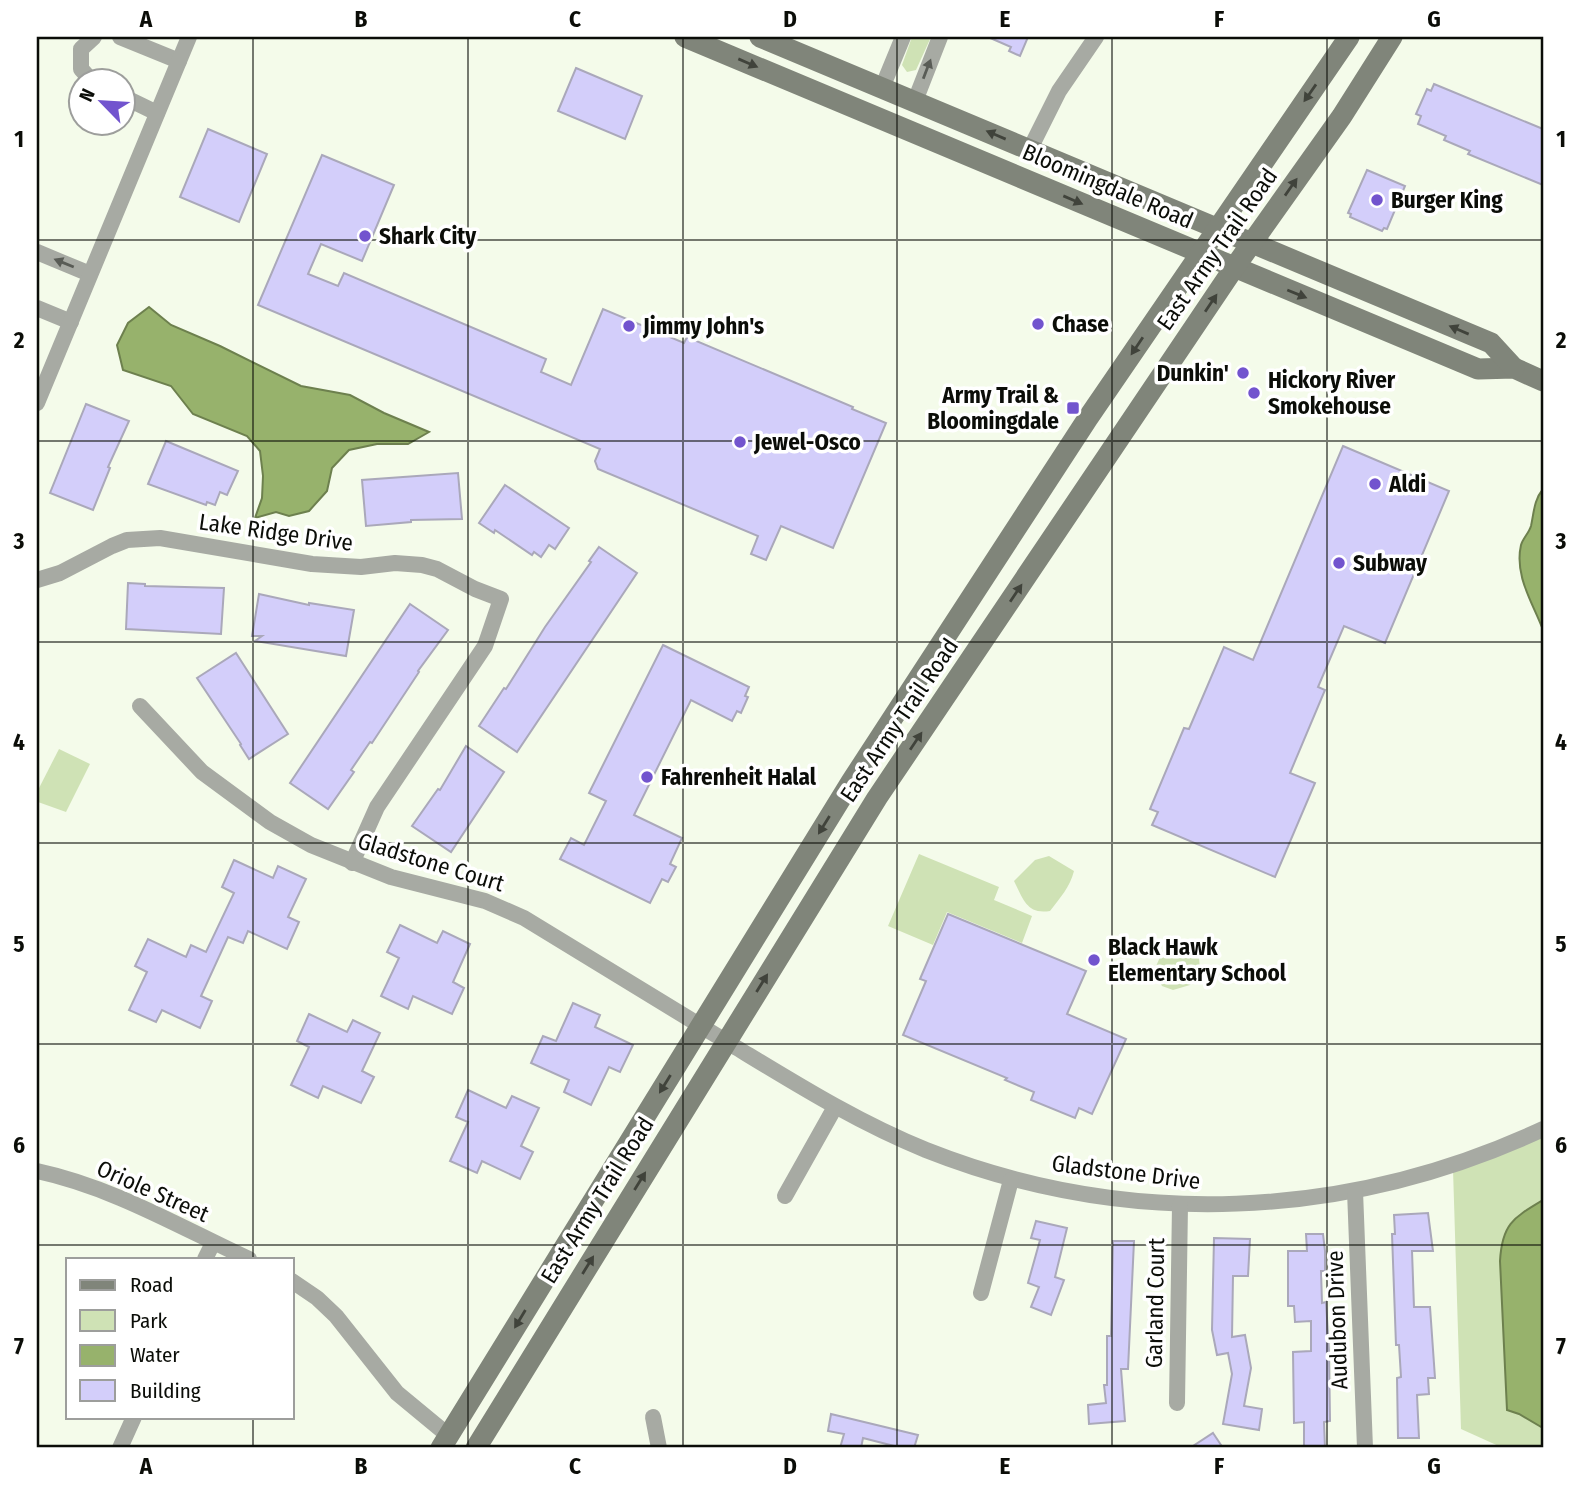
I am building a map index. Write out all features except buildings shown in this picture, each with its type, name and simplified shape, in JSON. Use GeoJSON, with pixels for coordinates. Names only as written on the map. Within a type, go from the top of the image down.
{"type":"FeatureCollection","features":[{"type":"Feature","properties":{"kind":"main road","name":"Bloomingdale Road"},"geometry":{"type":"LineString","coordinates":[[685,37],[1478,369],[1514,368]]}},
{"type":"Feature","properties":{"kind":"main road","name":"Bloomingdale Road"},"geometry":{"type":"LineString","coordinates":[[760,37],[1491,343],[1514,368],[1543,381]]}},
{"type":"Feature","properties":{"kind":"main road","name":"East Army Trail Road"},"geometry":{"type":"LineString","coordinates":[[445,1442],[850,782],[1075,439],[1349,37]]}},
{"type":"Feature","properties":{"kind":"main road","name":"East Army Trail Road"},"geometry":{"type":"LineString","coordinates":[[476,1448],[877,798],[1234,268],[1342,116],[1392,37]]}},
{"type":"Feature","properties":{"kind":"street"},"geometry":{"type":"LineString","coordinates":[[81,66],[81,49],[93,37]]}},
{"type":"Feature","properties":{"kind":"street"},"geometry":{"type":"LineString","coordinates":[[120,37],[179,61]]}},
{"type":"Feature","properties":{"kind":"street"},"geometry":{"type":"LineString","coordinates":[[37,403],[189,37]]}},
{"type":"Feature","properties":{"kind":"street"},"geometry":{"type":"LineString","coordinates":[[882,88],[903,37]]}},
{"type":"Feature","properties":{"kind":"street"},"geometry":{"type":"LineString","coordinates":[[915,101],[940,37]]}},
{"type":"Feature","properties":{"kind":"street"},"geometry":{"type":"LineString","coordinates":[[1030,149],[1059,91],[1096,37]]}},
{"type":"Feature","properties":{"kind":"street"},"geometry":{"type":"LineString","coordinates":[[136,103],[157,113]]}},
{"type":"Feature","properties":{"kind":"street"},"geometry":{"type":"LineString","coordinates":[[37,252],[90,274]]}},
{"type":"Feature","properties":{"kind":"street"},"geometry":{"type":"LineString","coordinates":[[37,308],[71,322]]}},
{"type":"Feature","properties":{"kind":"street","name":"Lake Ridge Drive"},"geometry":{"type":"LineString","coordinates":[[37,580],[60,573],[127,540],[160,538],[312,564],[360,567],[395,563],[422,565],[445,572],[475,589],[501,599],[485,646],[377,807],[352,863]]}},
{"type":"Feature","properties":{"kind":"street","name":"Gladstone Court"},"geometry":{"type":"LineString","coordinates":[[140,706],[202,772],[270,822],[311,845],[352,863],[390,877],[499,906],[524,918],[726,1041]]}},
{"type":"Feature","properties":{"kind":"street","name":"Gladstone Drive"},"geometry":{"type":"LineString","coordinates":[[726,1041],[835,1107],[925,1150],[1011,1180],[1093,1196],[1180,1205],[1285,1201],[1355,1191],[1423,1174],[1500,1149],[1543,1129]]}},
{"type":"Feature","properties":{"kind":"street"},"geometry":{"type":"LineString","coordinates":[[785,1196],[835,1107]]}},
{"type":"Feature","properties":{"kind":"street","name":"Oriole Street"},"geometry":{"type":"LineString","coordinates":[[37,1171],[57,1175],[120,1198],[247,1258]]}},
{"type":"Feature","properties":{"kind":"street"},"geometry":{"type":"LineString","coordinates":[[981,1293],[1011,1180]]}},
{"type":"Feature","properties":{"kind":"street","name":"Audubon Drive"},"geometry":{"type":"LineString","coordinates":[[1355,1191],[1365,1448]]}},
{"type":"Feature","properties":{"kind":"street","name":"Garland Court"},"geometry":{"type":"LineString","coordinates":[[1177,1402],[1180,1205]]}},
{"type":"Feature","properties":{"kind":"street"},"geometry":{"type":"LineString","coordinates":[[206,1258],[213,1243]]}},
{"type":"Feature","properties":{"kind":"street"},"geometry":{"type":"LineString","coordinates":[[294,1282],[317,1298],[336,1316],[397,1394],[445,1442]]}},
{"type":"Feature","properties":{"kind":"street"},"geometry":{"type":"LineString","coordinates":[[653,1417],[659,1448]]}},
{"type":"Feature","properties":{"kind":"street"},"geometry":{"type":"LineString","coordinates":[[120,1448],[134,1418]]}},
{"type":"Feature","properties":{"kind":"green space"},"geometry":{"type":"Polygon","coordinates":[[[912,37],[931,37],[916,70],[907,72],[902,65],[912,37]]]}},
{"type":"Feature","properties":{"kind":"green space"},"geometry":{"type":"Polygon","coordinates":[[[59,749],[90,764],[66,812],[38,802],[37,792],[59,749]]]}},
{"type":"Feature","properties":{"kind":"green space"},"geometry":{"type":"Polygon","coordinates":[[[919,854],[999,887],[994,900],[1032,916],[1022,943],[947,912],[933,945],[888,926],[919,854]]]}},
{"type":"Feature","properties":{"kind":"green space"},"geometry":{"type":"Polygon","coordinates":[[[1049,856],[1074,871],[1067,887],[1050,911],[1036,911],[1027,904],[1014,881],[1035,860],[1049,856]]]}},
{"type":"Feature","properties":{"kind":"green space"},"geometry":{"type":"Polygon","coordinates":[[[1181,949],[1199,958],[1200,970],[1190,985],[1173,990],[1162,986],[1154,971],[1163,950],[1181,949]]]}},
{"type":"Feature","properties":{"kind":"green space"},"geometry":{"type":"Polygon","coordinates":[[[1543,1134],[1543,1448],[1503,1448],[1461,1429],[1453,1169],[1543,1134]]]}},
{"type":"Feature","properties":{"kind":"water"},"geometry":{"type":"Polygon","coordinates":[[[149,307],[171,325],[301,386],[350,395],[429,432],[408,444],[377,444],[349,450],[332,468],[327,491],[309,511],[289,516],[276,512],[255,518],[262,498],[263,476],[260,451],[247,436],[193,414],[171,386],[123,370],[117,345],[128,323],[149,307]]]}},
{"type":"Feature","properties":{"kind":"water"},"geometry":{"type":"Polygon","coordinates":[[[1543,489],[1543,630],[1522,578],[1520,556],[1521,545],[1530,529],[1536,502],[1543,489]]]}},
{"type":"Feature","properties":{"kind":"water"},"geometry":{"type":"Polygon","coordinates":[[[1543,1200],[1543,1428],[1507,1410],[1500,1261],[1503,1238],[1511,1223],[1543,1200]]]}},
{"type":"Feature","properties":{"kind":"place","name":"Burger King"},"geometry":{"type":"Point","coordinates":[1377,200]}},
{"type":"Feature","properties":{"kind":"place","name":"Shark City"},"geometry":{"type":"Point","coordinates":[365,236]}},
{"type":"Feature","properties":{"kind":"place","name":"Chase"},"geometry":{"type":"Point","coordinates":[1038,324]}},
{"type":"Feature","properties":{"kind":"place","name":"Jimmy John's"},"geometry":{"type":"Point","coordinates":[629,326]}},
{"type":"Feature","properties":{"kind":"place","name":"Dunkin'"},"geometry":{"type":"Point","coordinates":[1243,373]}},
{"type":"Feature","properties":{"kind":"place","name":"Hickory River Smokehouse"},"geometry":{"type":"Point","coordinates":[1254,393]}},
{"type":"Feature","properties":{"kind":"place","name":"Army Trail & Bloomingdale"},"geometry":{"type":"Point","coordinates":[1073,408]}},
{"type":"Feature","properties":{"kind":"place","name":"Jewel-Osco"},"geometry":{"type":"Point","coordinates":[740,442]}},
{"type":"Feature","properties":{"kind":"place","name":"Aldi"},"geometry":{"type":"Point","coordinates":[1375,484]}},
{"type":"Feature","properties":{"kind":"place","name":"Subway"},"geometry":{"type":"Point","coordinates":[1339,563]}},
{"type":"Feature","properties":{"kind":"place","name":"Fahrenheit Halal"},"geometry":{"type":"Point","coordinates":[647,777]}},
{"type":"Feature","properties":{"kind":"place","name":"Black Hawk Elementary School"},"geometry":{"type":"Point","coordinates":[1094,960]}}]}
